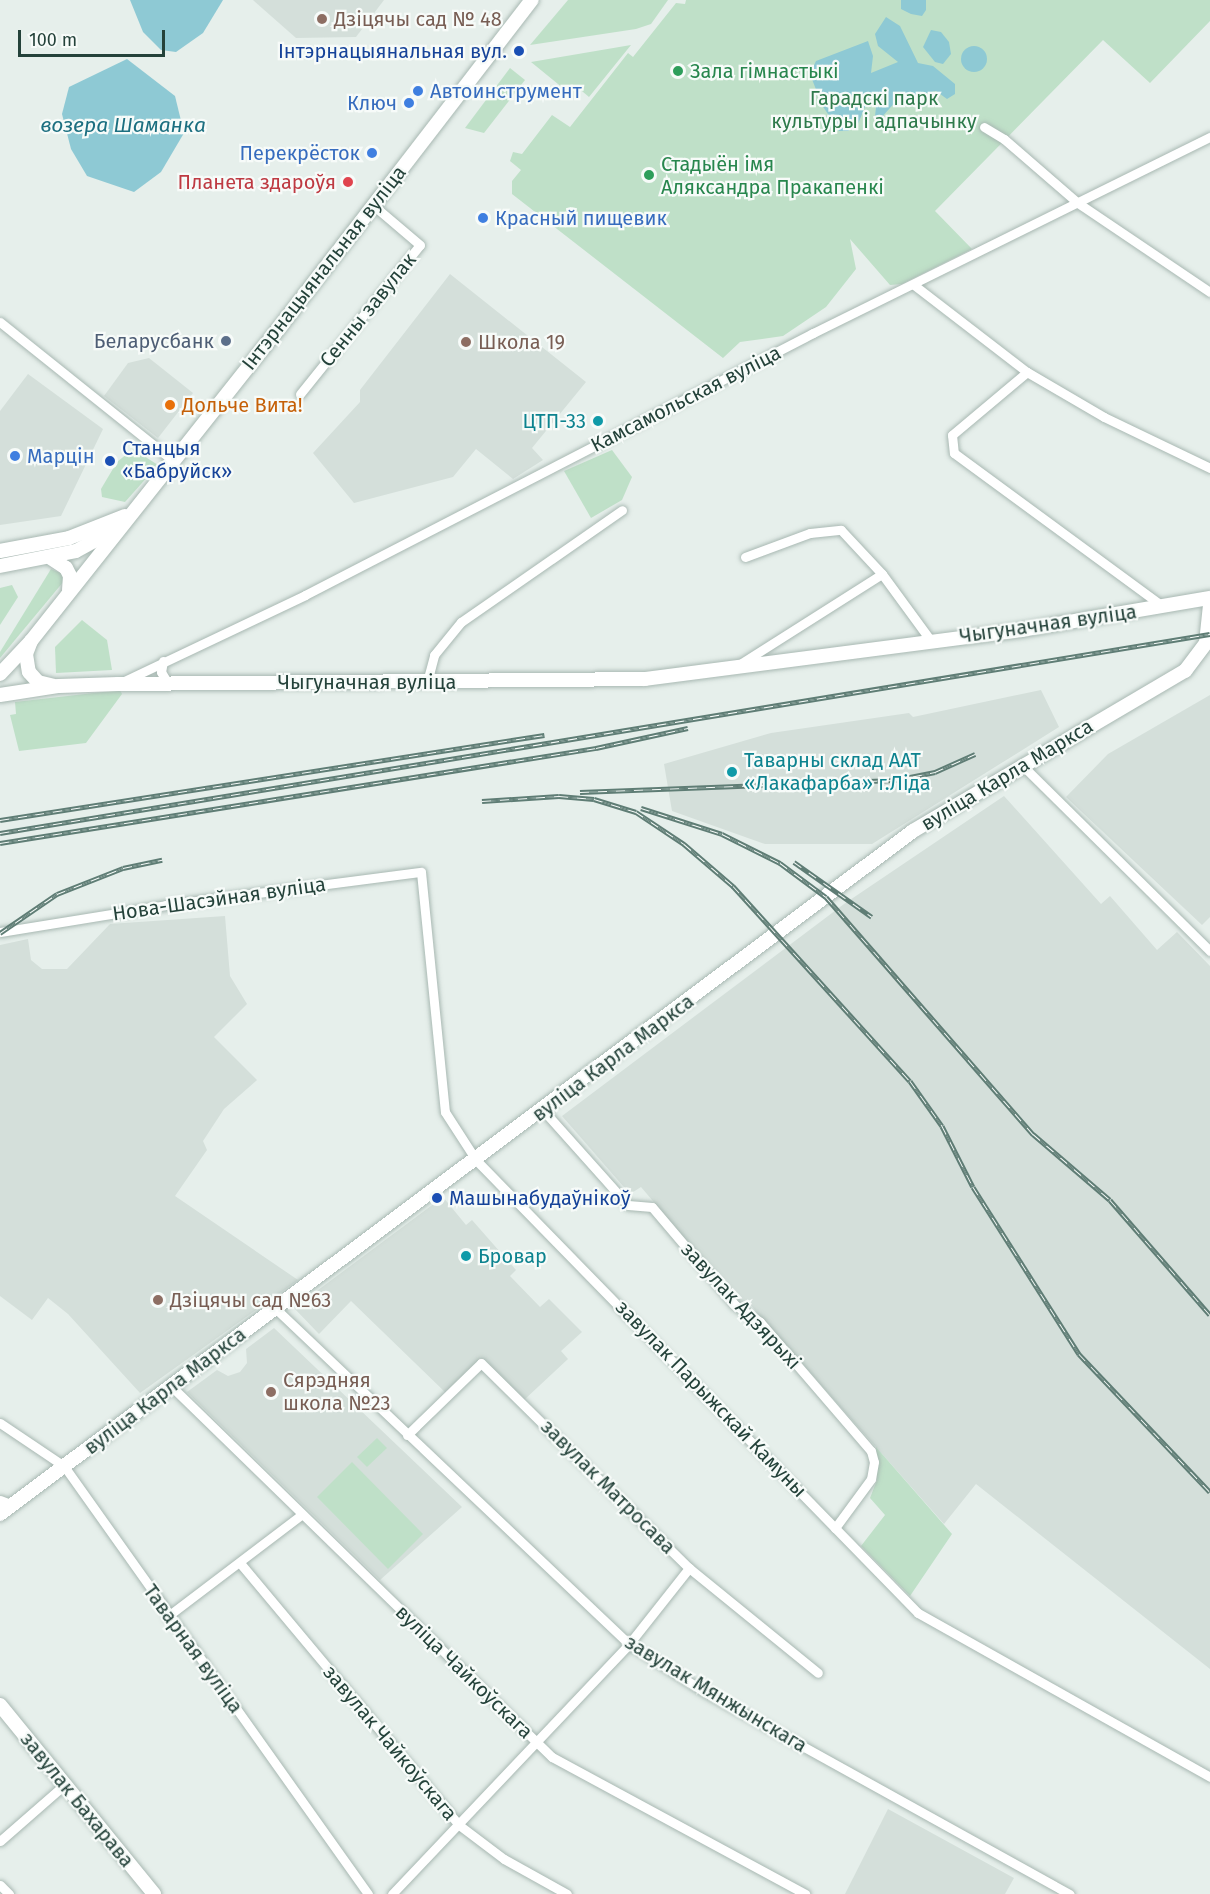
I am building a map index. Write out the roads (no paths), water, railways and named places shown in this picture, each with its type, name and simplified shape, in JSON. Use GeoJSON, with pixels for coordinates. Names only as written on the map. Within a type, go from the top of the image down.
{"type":"FeatureCollection","features":[{"type":"Feature","properties":{"kind":"main road","name":"Інтэрнацыянальная вуліца"},"geometry":{"type":"LineString","coordinates":[[0,551],[54,542],[127,515],[373,206],[532,0]]}},
{"type":"Feature","properties":{"kind":"main road"},"geometry":{"type":"LineString","coordinates":[[0,566],[49,557],[94,543],[127,515]]}},
{"type":"Feature","properties":{"kind":"main road"},"geometry":{"type":"LineString","coordinates":[[0,674],[31,640],[127,515]]}},
{"type":"Feature","properties":{"kind":"main road"},"geometry":{"type":"LineString","coordinates":[[49,557],[66,568],[70,576],[69,590]]}},
{"type":"Feature","properties":{"kind":"main road"},"geometry":{"type":"LineString","coordinates":[[1165,607],[1210,598]]}},
{"type":"Feature","properties":{"kind":"main road","name":"Чыгуначная вуліца"},"geometry":{"type":"LineString","coordinates":[[0,695],[59,686],[118,684],[645,679],[1165,607]]}},
{"type":"Feature","properties":{"kind":"main road","name":"вуліца Карла Маркса"},"geometry":{"type":"LineString","coordinates":[[0,1514],[6,1502],[64,1466],[543,1110],[913,831],[1021,764],[1185,671],[1206,643],[1210,607]]}},
{"type":"Feature","properties":{"kind":"main road"},"geometry":{"type":"LineString","coordinates":[[31,640],[26,654],[29,672],[38,682],[59,686]]}},
{"type":"Feature","properties":{"kind":"main road","name":"завулак Бахарава"},"geometry":{"type":"LineString","coordinates":[[0,1705],[154,1894]]}},
{"type":"Feature","properties":{"kind":"street"},"geometry":{"type":"LineString","coordinates":[[984,127],[1004,139],[1078,203],[1210,292]]}},
{"type":"Feature","properties":{"kind":"street","name":"Камсамольская вуліца"},"geometry":{"type":"LineString","coordinates":[[118,684],[305,595],[813,333],[1210,137]]}},
{"type":"Feature","properties":{"kind":"street","name":"Сенны завулак"},"geometry":{"type":"LineString","coordinates":[[300,394],[420,245],[373,206]]}},
{"type":"Feature","properties":{"kind":"street"},"geometry":{"type":"LineString","coordinates":[[914,285],[1027,372],[1104,417],[1210,468]]}},
{"type":"Feature","properties":{"kind":"street"},"geometry":{"type":"LineString","coordinates":[[0,322],[172,460]]}},
{"type":"Feature","properties":{"kind":"street"},"geometry":{"type":"LineString","coordinates":[[1027,372],[952,435],[954,453],[1165,607]]}},
{"type":"Feature","properties":{"kind":"street"},"geometry":{"type":"LineString","coordinates":[[427,682],[434,655],[461,622],[622,510]]}},
{"type":"Feature","properties":{"kind":"street","name":"Чыгуначная вуліца"},"geometry":{"type":"LineString","coordinates":[[745,557],[810,533],[841,530],[882,574],[931,641]]}},
{"type":"Feature","properties":{"kind":"street","name":"Чыгуначная вуліца"},"geometry":{"type":"LineString","coordinates":[[735,667],[882,574]]}},
{"type":"Feature","properties":{"kind":"street"},"geometry":{"type":"LineString","coordinates":[[163,661],[161,672],[168,683]]}},
{"type":"Feature","properties":{"kind":"street"},"geometry":{"type":"LineString","coordinates":[[1021,764],[1210,951]]}},
{"type":"Feature","properties":{"kind":"street","name":"Нова-Шасэйная вуліца"},"geometry":{"type":"LineString","coordinates":[[0,932],[166,905],[421,872]]}},
{"type":"Feature","properties":{"kind":"street","name":"завулак Парыжскай Камуны"},"geometry":{"type":"LineString","coordinates":[[421,872],[445,1112],[476,1160],[918,1613],[1210,1777]]}},
{"type":"Feature","properties":{"kind":"street","name":"завулак Адзярыхі"},"geometry":{"type":"LineString","coordinates":[[543,1110],[628,1205],[652,1207],[735,1305],[760,1322],[871,1450],[874,1461],[871,1479],[835,1528]]}},
{"type":"Feature","properties":{"kind":"street","name":"завулак Мянжынскага"},"geometry":{"type":"LineString","coordinates":[[276,1309],[407,1436],[629,1644],[705,1692],[1070,1894]]}},
{"type":"Feature","properties":{"kind":"street","name":"завулак Матросава"},"geometry":{"type":"LineString","coordinates":[[407,1436],[481,1363],[689,1568],[818,1673]]}},
{"type":"Feature","properties":{"kind":"street","name":"вуліца Чайкоўскага"},"geometry":{"type":"LineString","coordinates":[[171,1386],[552,1757],[805,1894]]}},
{"type":"Feature","properties":{"kind":"street","name":"Таварная вуліца"},"geometry":{"type":"LineString","coordinates":[[0,1423],[64,1466],[168,1616],[368,1894]]}},
{"type":"Feature","properties":{"kind":"street"},"geometry":{"type":"LineString","coordinates":[[168,1616],[301,1515]]}},
{"type":"Feature","properties":{"kind":"street","name":"завулак Чайкоўскага"},"geometry":{"type":"LineString","coordinates":[[240,1563],[459,1825],[504,1859],[567,1894]]}},
{"type":"Feature","properties":{"kind":"street"},"geometry":{"type":"LineString","coordinates":[[392,1894],[629,1644],[689,1568]]}},
{"type":"Feature","properties":{"kind":"street"},"geometry":{"type":"LineString","coordinates":[[0,1841],[64,1785]]}},
{"type":"Feature","properties":{"kind":"street"},"geometry":{"type":"LineString","coordinates":[[0,1885],[9,1894]]}},
{"type":"Feature","properties":{"kind":"water"},"geometry":{"type":"Polygon","coordinates":[[[130,0],[223,0],[203,33],[176,52],[161,50],[143,32],[130,0]]]}},
{"type":"Feature","properties":{"kind":"water"},"geometry":{"type":"Polygon","coordinates":[[[901,0],[926,0],[926,10],[922,16],[911,14],[901,9],[901,0]]]}},
{"type":"Feature","properties":{"kind":"water"},"geometry":{"type":"Polygon","coordinates":[[[886,17],[900,26],[918,63],[933,66],[955,84],[955,94],[947,99],[936,91],[898,99],[881,118],[875,116],[877,99],[869,97],[858,124],[848,131],[839,131],[822,105],[810,74],[816,61],[868,41],[873,56],[871,73],[898,62],[878,46],[875,34],[886,17]]]}},
{"type":"Feature","properties":{"kind":"water"},"geometry":{"type":"Polygon","coordinates":[[[931,30],[941,32],[949,42],[951,54],[943,64],[935,62],[923,47],[931,30]]]}},
{"type":"Feature","properties":{"kind":"water"},"geometry":{"type":"Polygon","coordinates":[[[974,46],[983,50],[987,59],[983,68],[974,72],[965,68],[961,59],[965,50],[974,46]]]}},
{"type":"Feature","properties":{"kind":"water","name":"возера Шаманка"},"geometry":{"type":"Polygon","coordinates":[[[127,59],[175,96],[184,133],[161,172],[134,192],[87,176],[71,149],[62,114],[69,87],[127,59]]]}},
{"type":"Feature","properties":{"kind":"railway"},"geometry":{"type":"LineString","coordinates":[[0,833],[1210,634]]}},
{"type":"Feature","properties":{"kind":"railway"},"geometry":{"type":"LineString","coordinates":[[0,843],[596,748],[688,728]]}},
{"type":"Feature","properties":{"kind":"railway"},"geometry":{"type":"LineString","coordinates":[[0,820],[544,735]]}},
{"type":"Feature","properties":{"kind":"railway"},"geometry":{"type":"LineString","coordinates":[[580,792],[895,780],[935,772],[975,754]]}},
{"type":"Feature","properties":{"kind":"railway"},"geometry":{"type":"LineString","coordinates":[[482,801],[559,796],[594,799],[636,812],[684,844],[733,886],[910,1081],[942,1126],[973,1187],[1079,1354],[1210,1492]]}},
{"type":"Feature","properties":{"kind":"railway"},"geometry":{"type":"LineString","coordinates":[[641,808],[722,834],[780,863],[826,897],[1033,1134],[1110,1200],[1210,1315]]}},
{"type":"Feature","properties":{"kind":"railway"},"geometry":{"type":"LineString","coordinates":[[0,933],[57,894],[123,868],[162,860]]}},
{"type":"Feature","properties":{"kind":"railway"},"geometry":{"type":"LineString","coordinates":[[794,862],[872,917]]}},
{"type":"Feature","properties":{"kind":"place","name":"Дзіцячы сад № 48"},"geometry":{"type":"Point","coordinates":[322,19]}},
{"type":"Feature","properties":{"kind":"place","name":"Інтэрнацыянальная вул."},"geometry":{"type":"Point","coordinates":[519,51]}},
{"type":"Feature","properties":{"kind":"place","name":"Зала гімнастыкі"},"geometry":{"type":"Point","coordinates":[678,71]}},
{"type":"Feature","properties":{"kind":"place","name":"Автоинструмент"},"geometry":{"type":"Point","coordinates":[418,91]}},
{"type":"Feature","properties":{"kind":"place","name":"Ключ"},"geometry":{"type":"Point","coordinates":[409,103]}},
{"type":"Feature","properties":{"kind":"place","name":"Перекрёсток"},"geometry":{"type":"Point","coordinates":[372,153]}},
{"type":"Feature","properties":{"kind":"place","name":"Стадыён імя Аляксандра Пракапенкі"},"geometry":{"type":"Point","coordinates":[649,175]}},
{"type":"Feature","properties":{"kind":"place","name":"Планета здароўя"},"geometry":{"type":"Point","coordinates":[348,182]}},
{"type":"Feature","properties":{"kind":"place","name":"Красный пищевик"},"geometry":{"type":"Point","coordinates":[483,218]}},
{"type":"Feature","properties":{"kind":"place","name":"Беларусбанк"},"geometry":{"type":"Point","coordinates":[226,341]}},
{"type":"Feature","properties":{"kind":"place","name":"Школа 19"},"geometry":{"type":"Point","coordinates":[466,342]}},
{"type":"Feature","properties":{"kind":"place","name":"Дольче Вита!"},"geometry":{"type":"Point","coordinates":[170,405]}},
{"type":"Feature","properties":{"kind":"place","name":"ЦТП-33"},"geometry":{"type":"Point","coordinates":[598,421]}},
{"type":"Feature","properties":{"kind":"place","name":"Марцін"},"geometry":{"type":"Point","coordinates":[15,456]}},
{"type":"Feature","properties":{"kind":"place","name":"Станцыя «Бабруйск»"},"geometry":{"type":"Point","coordinates":[110,461]}},
{"type":"Feature","properties":{"kind":"place","name":"Таварны склад ААТ «Лакафарба» г.Ліда"},"geometry":{"type":"Point","coordinates":[732,772]}},
{"type":"Feature","properties":{"kind":"place","name":"Машынабудаўнікоў"},"geometry":{"type":"Point","coordinates":[437,1198]}},
{"type":"Feature","properties":{"kind":"place","name":"Бровар"},"geometry":{"type":"Point","coordinates":[466,1256]}},
{"type":"Feature","properties":{"kind":"place","name":"Дзіцячы сад №63"},"geometry":{"type":"Point","coordinates":[158,1300]}},
{"type":"Feature","properties":{"kind":"place","name":"Сярэдняя школа №23"},"geometry":{"type":"Point","coordinates":[271,1392]}},
{"type":"Feature","properties":{"kind":"park label","name":"Гарадскі парк культуры і адпачынку"},"geometry":{"type":"Point","coordinates":[874,110]}}]}
